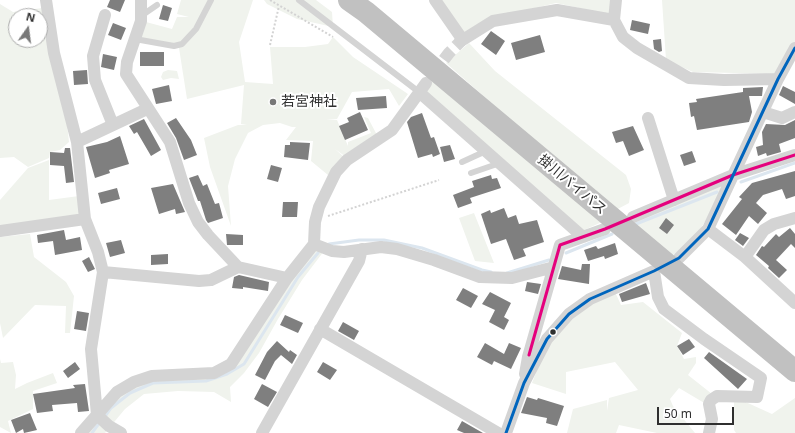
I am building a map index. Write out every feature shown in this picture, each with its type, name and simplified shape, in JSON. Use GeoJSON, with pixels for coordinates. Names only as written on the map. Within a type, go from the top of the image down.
{"type":"FeatureCollection","features":[{"type":"Feature","properties":{"kind":"highway","name":"掛川バイパス"},"geometry":{"type":"LineString","coordinates":[[349,0],[378,22],[795,371]]}},
{"type":"Feature","properties":{"kind":"street"},"geometry":{"type":"LineString","coordinates":[[46,0],[54,53],[77,142],[85,219],[98,252],[103,272],[91,349],[98,416],[106,430],[121,433]]}},
{"type":"Feature","properties":{"kind":"street"},"geometry":{"type":"LineString","coordinates":[[141,0],[141,16],[127,62],[126,74],[147,109],[170,142],[189,203],[198,222],[238,267],[287,278]]}},
{"type":"Feature","properties":{"kind":"street"},"geometry":{"type":"LineString","coordinates":[[436,0],[460,36],[461,41],[493,21],[557,10],[614,20]]}},
{"type":"Feature","properties":{"kind":"street"},"geometry":{"type":"LineString","coordinates":[[616,0],[614,20],[623,37],[632,45],[689,78],[724,80],[778,79]]}},
{"type":"Feature","properties":{"kind":"street"},"geometry":{"type":"LineString","coordinates":[[105,14],[94,56],[95,80],[113,125]]}},
{"type":"Feature","properties":{"kind":"street"},"geometry":{"type":"LineString","coordinates":[[679,258],[708,229],[778,79],[795,48]]}},
{"type":"Feature","properties":{"kind":"street"},"geometry":{"type":"LineString","coordinates":[[81,433],[98,416],[117,392],[134,382],[152,376],[214,373],[231,364],[287,278],[314,244],[317,213],[328,186],[336,172],[347,160],[392,130],[423,87],[486,151],[500,163],[510,178],[583,237]]}},
{"type":"Feature","properties":{"kind":"street"},"geometry":{"type":"LineString","coordinates":[[77,142],[147,109]]}},
{"type":"Feature","properties":{"kind":"street"},"geometry":{"type":"LineString","coordinates":[[763,112],[782,118],[795,112]]}},
{"type":"Feature","properties":{"kind":"street"},"geometry":{"type":"LineString","coordinates":[[648,118],[674,200]]}},
{"type":"Feature","properties":{"kind":"street"},"geometry":{"type":"LineString","coordinates":[[633,217],[733,175],[795,155]]}},
{"type":"Feature","properties":{"kind":"street"},"geometry":{"type":"LineString","coordinates":[[746,257],[764,230],[774,224],[795,218]]}},
{"type":"Feature","properties":{"kind":"street"},"geometry":{"type":"LineString","coordinates":[[0,231],[85,219]]}},
{"type":"Feature","properties":{"kind":"street"},"geometry":{"type":"LineString","coordinates":[[524,383],[528,357],[560,245],[605,228]]}},
{"type":"Feature","properties":{"kind":"street"},"geometry":{"type":"LineString","coordinates":[[708,229],[746,257],[795,303]]}},
{"type":"Feature","properties":{"kind":"street"},"geometry":{"type":"LineString","coordinates":[[314,244],[332,251],[344,252],[381,247],[397,250],[434,260],[480,277],[512,278],[554,267]]}},
{"type":"Feature","properties":{"kind":"street"},"geometry":{"type":"LineString","coordinates":[[262,433],[359,261],[362,249]]}},
{"type":"Feature","properties":{"kind":"street"},"geometry":{"type":"LineString","coordinates":[[103,272],[198,281],[211,280],[238,267]]}},
{"type":"Feature","properties":{"kind":"street"},"geometry":{"type":"LineString","coordinates":[[506,433],[524,383],[547,339],[569,314],[590,299],[654,271],[658,297],[664,309],[704,339],[761,378],[757,398],[717,396],[711,400],[709,404],[712,419],[709,433]]}},
{"type":"Feature","properties":{"kind":"street"},"geometry":{"type":"LineString","coordinates":[[320,329],[498,433]]}},
{"type":"Feature","properties":{"kind":"lane"},"geometry":{"type":"LineString","coordinates":[[135,39],[174,46],[182,44],[196,29],[211,0]]}},
{"type":"Feature","properties":{"kind":"lane"},"geometry":{"type":"LineString","coordinates":[[299,0],[423,87]]}},
{"type":"Feature","properties":{"kind":"lane"},"geometry":{"type":"LineString","coordinates":[[141,16],[157,5]]}},
{"type":"Feature","properties":{"kind":"lane"},"geometry":{"type":"LineString","coordinates":[[462,162],[486,151]]}},
{"type":"Feature","properties":{"kind":"lane"},"geometry":{"type":"LineString","coordinates":[[471,173],[500,163]]}},
{"type":"Feature","properties":{"kind":"path"},"geometry":{"type":"LineString","coordinates":[[270,0],[334,38]]}},
{"type":"Feature","properties":{"kind":"path"},"geometry":{"type":"LineString","coordinates":[[270,45],[279,6]]}},
{"type":"Feature","properties":{"kind":"path"},"geometry":{"type":"LineString","coordinates":[[317,213],[327,216],[439,180]]}},
{"type":"Feature","properties":{"kind":"shaded area"},"geometry":{"type":"Polygon","coordinates":[[[181,0],[253,0],[239,42],[245,82],[273,84],[270,47],[305,47],[328,44],[333,37],[353,57],[408,94],[399,106],[389,89],[352,92],[337,119],[326,119],[337,120],[348,146],[348,142],[371,133],[364,117],[368,118],[377,135],[346,157],[335,149],[344,157],[328,175],[311,161],[313,141],[286,140],[296,127],[280,123],[263,125],[248,133],[235,159],[228,186],[231,226],[210,167],[204,138],[238,125],[247,125],[241,124],[244,85],[187,99],[179,48],[141,38],[146,22],[172,29],[177,17],[189,17],[177,14],[181,0]]]}},
{"type":"Feature","properties":{"kind":"shaded area"},"geometry":{"type":"Polygon","coordinates":[[[264,0],[316,0],[332,12],[333,27],[297,19],[267,4],[264,0]]]}},
{"type":"Feature","properties":{"kind":"shaded area"},"geometry":{"type":"Polygon","coordinates":[[[440,0],[613,0],[612,15],[556,3],[489,19],[462,34],[440,0]]]}},
{"type":"Feature","properties":{"kind":"shaded area"},"geometry":{"type":"Polygon","coordinates":[[[662,0],[795,0],[795,42],[777,74],[693,72],[666,60],[662,0]]]}},
{"type":"Feature","properties":{"kind":"shaded area"},"geometry":{"type":"Polygon","coordinates":[[[0,4],[8,9],[8,48],[48,48],[48,30],[63,86],[69,142],[60,150],[50,152],[49,158],[28,167],[14,157],[0,158],[0,4]]]}},
{"type":"Feature","properties":{"kind":"shaded area"},"geometry":{"type":"Polygon","coordinates":[[[469,43],[495,71],[626,175],[631,189],[629,203],[614,211],[446,63],[469,43]]]}},
{"type":"Feature","properties":{"kind":"shaded area"},"geometry":{"type":"Polygon","coordinates":[[[168,70],[177,71],[179,79],[171,78],[163,80],[161,77],[163,72],[168,70]]]}},
{"type":"Feature","properties":{"kind":"shaded area"},"geometry":{"type":"Polygon","coordinates":[[[434,76],[604,221],[582,231],[419,92],[434,76]]]}},
{"type":"Feature","properties":{"kind":"shaded area"},"geometry":{"type":"Polygon","coordinates":[[[49,160],[49,200],[79,196],[79,217],[0,229],[0,200],[28,168],[49,160]]]}},
{"type":"Feature","properties":{"kind":"shaded area"},"geometry":{"type":"Polygon","coordinates":[[[722,185],[719,200],[695,237],[672,256],[629,223],[722,185]]]}},
{"type":"Feature","properties":{"kind":"shaded area"},"geometry":{"type":"Polygon","coordinates":[[[474,213],[494,263],[475,261],[459,218],[474,213]]]}},
{"type":"Feature","properties":{"kind":"shaded area"},"geometry":{"type":"Polygon","coordinates":[[[30,234],[34,257],[66,282],[74,296],[70,333],[65,333],[66,306],[35,305],[3,338],[0,323],[0,237],[30,234]]]}},
{"type":"Feature","properties":{"kind":"shaded area"},"geometry":{"type":"Polygon","coordinates":[[[312,246],[324,251],[302,280],[259,353],[244,373],[230,387],[231,402],[214,392],[178,391],[144,394],[125,409],[105,433],[83,433],[106,404],[142,379],[214,373],[231,364],[312,246]]]}},
{"type":"Feature","properties":{"kind":"shaded area"},"geometry":{"type":"Polygon","coordinates":[[[615,292],[621,305],[643,302],[682,333],[677,346],[684,359],[696,357],[696,363],[688,375],[712,394],[706,404],[679,388],[670,399],[673,406],[695,433],[657,433],[619,425],[616,433],[567,433],[573,409],[607,400],[607,411],[609,398],[638,390],[615,362],[566,372],[566,394],[532,383],[549,340],[590,302],[615,292]]]}},
{"type":"Feature","properties":{"kind":"shaded area"},"geometry":{"type":"Polygon","coordinates":[[[0,359],[1,363],[13,362],[16,375],[15,389],[53,373],[57,383],[33,391],[33,409],[8,421],[11,433],[0,427],[0,359]]]}},
{"type":"Feature","properties":{"kind":"shaded area"},"geometry":{"type":"Polygon","coordinates":[[[795,398],[795,433],[736,433],[734,430],[734,399],[739,399],[772,414],[795,398]]]}},
{"type":"Feature","properties":{"kind":"building"},"geometry":{"type":"Polygon","coordinates":[[[110,0],[125,0],[120,12],[107,7],[110,0]]]}},
{"type":"Feature","properties":{"kind":"building"},"geometry":{"type":"Polygon","coordinates":[[[163,5],[172,8],[168,21],[159,19],[163,5]]]}},
{"type":"Feature","properties":{"kind":"building"},"geometry":{"type":"Polygon","coordinates":[[[632,20],[650,24],[648,34],[630,30],[632,20]]]}},
{"type":"Feature","properties":{"kind":"building"},"geometry":{"type":"Polygon","coordinates":[[[113,23],[126,28],[121,40],[108,35],[113,23]]]}},
{"type":"Feature","properties":{"kind":"building"},"geometry":{"type":"Polygon","coordinates":[[[491,31],[505,41],[496,55],[481,44],[491,31]]]}},
{"type":"Feature","properties":{"kind":"building"},"geometry":{"type":"Polygon","coordinates":[[[540,35],[545,52],[516,60],[511,43],[540,35]]]}},
{"type":"Feature","properties":{"kind":"building"},"geometry":{"type":"Polygon","coordinates":[[[661,39],[662,51],[659,52],[654,49],[653,40],[661,39]]]}},
{"type":"Feature","properties":{"kind":"building"},"geometry":{"type":"Polygon","coordinates":[[[140,52],[164,52],[164,66],[140,66],[140,52]]]}},
{"type":"Feature","properties":{"kind":"building"},"geometry":{"type":"Polygon","coordinates":[[[103,54],[117,57],[114,70],[101,67],[103,54]]]}},
{"type":"Feature","properties":{"kind":"building"},"geometry":{"type":"Polygon","coordinates":[[[87,70],[88,84],[74,85],[73,71],[87,70]]]}},
{"type":"Feature","properties":{"kind":"building"},"geometry":{"type":"Polygon","coordinates":[[[169,85],[172,101],[156,104],[152,89],[169,85]]]}},
{"type":"Feature","properties":{"kind":"building"},"geometry":{"type":"Polygon","coordinates":[[[783,86],[795,92],[795,104],[779,95],[783,86]]]}},
{"type":"Feature","properties":{"kind":"building"},"geometry":{"type":"Polygon","coordinates":[[[763,87],[762,96],[749,96],[752,112],[749,122],[697,130],[694,116],[691,117],[689,103],[697,102],[696,99],[743,92],[743,88],[763,87]]]}},
{"type":"Feature","properties":{"kind":"building"},"geometry":{"type":"Polygon","coordinates":[[[386,96],[387,108],[358,110],[356,98],[386,96]]]}},
{"type":"Feature","properties":{"kind":"building"},"geometry":{"type":"Polygon","coordinates":[[[360,112],[368,130],[345,140],[339,126],[349,122],[347,118],[360,112]]]}},
{"type":"Feature","properties":{"kind":"building"},"geometry":{"type":"Polygon","coordinates":[[[422,113],[431,138],[434,137],[440,154],[433,157],[432,154],[418,158],[407,122],[411,117],[422,113]]]}},
{"type":"Feature","properties":{"kind":"building"},"geometry":{"type":"Polygon","coordinates":[[[176,118],[191,140],[197,155],[184,160],[176,138],[167,123],[176,118]]]}},
{"type":"Feature","properties":{"kind":"building"},"geometry":{"type":"Polygon","coordinates":[[[144,119],[161,150],[151,156],[137,132],[134,134],[129,126],[144,119]]]}},
{"type":"Feature","properties":{"kind":"building"},"geometry":{"type":"Polygon","coordinates":[[[795,120],[795,138],[779,144],[781,152],[767,156],[766,153],[758,156],[756,147],[763,145],[762,132],[766,124],[785,125],[795,120]]]}},
{"type":"Feature","properties":{"kind":"building"},"geometry":{"type":"Polygon","coordinates":[[[633,126],[644,150],[629,156],[623,141],[616,143],[612,132],[633,126]]]}},
{"type":"Feature","properties":{"kind":"building"},"geometry":{"type":"Polygon","coordinates":[[[120,136],[129,164],[109,170],[110,173],[95,178],[86,147],[107,142],[120,136]]]}},
{"type":"Feature","properties":{"kind":"building"},"geometry":{"type":"Polygon","coordinates":[[[290,142],[310,143],[308,160],[284,157],[285,145],[290,145],[290,142]]]}},
{"type":"Feature","properties":{"kind":"building"},"geometry":{"type":"Polygon","coordinates":[[[450,145],[455,159],[444,162],[440,147],[450,145]]]}},
{"type":"Feature","properties":{"kind":"building"},"geometry":{"type":"Polygon","coordinates":[[[65,148],[70,148],[74,182],[66,183],[64,166],[50,165],[50,152],[64,153],[65,148]]]}},
{"type":"Feature","properties":{"kind":"building"},"geometry":{"type":"Polygon","coordinates":[[[692,151],[696,162],[684,166],[680,155],[692,151]]]}},
{"type":"Feature","properties":{"kind":"building"},"geometry":{"type":"Polygon","coordinates":[[[271,165],[282,168],[278,182],[267,179],[271,165]]]}},
{"type":"Feature","properties":{"kind":"building"},"geometry":{"type":"Polygon","coordinates":[[[795,171],[795,196],[786,199],[782,189],[763,195],[756,203],[767,213],[758,224],[749,216],[736,235],[722,224],[742,199],[739,197],[752,183],[795,171]]]}},
{"type":"Feature","properties":{"kind":"building"},"geometry":{"type":"Polygon","coordinates":[[[198,175],[203,186],[207,184],[215,204],[219,203],[223,218],[208,223],[206,220],[200,201],[198,201],[189,178],[198,175]]]}},
{"type":"Feature","properties":{"kind":"building"},"geometry":{"type":"Polygon","coordinates":[[[491,175],[492,179],[497,178],[501,188],[470,198],[472,203],[458,208],[453,195],[474,187],[472,181],[491,175]]]}},
{"type":"Feature","properties":{"kind":"building"},"geometry":{"type":"Polygon","coordinates":[[[173,184],[185,212],[176,214],[175,209],[159,214],[151,188],[173,184]]]}},
{"type":"Feature","properties":{"kind":"building"},"geometry":{"type":"Polygon","coordinates":[[[117,188],[120,199],[101,204],[98,193],[117,188]]]}},
{"type":"Feature","properties":{"kind":"building"},"geometry":{"type":"Polygon","coordinates":[[[283,202],[298,202],[297,217],[282,217],[283,202]]]}},
{"type":"Feature","properties":{"kind":"building"},"geometry":{"type":"Polygon","coordinates":[[[504,208],[508,218],[516,215],[519,224],[537,220],[544,242],[523,249],[526,256],[514,260],[506,239],[491,244],[481,214],[490,210],[491,213],[504,208]]]}},
{"type":"Feature","properties":{"kind":"building"},"geometry":{"type":"Polygon","coordinates":[[[666,218],[674,225],[667,234],[659,228],[666,218]]]}},
{"type":"Feature","properties":{"kind":"building"},"geometry":{"type":"Polygon","coordinates":[[[790,228],[795,234],[795,248],[791,244],[776,260],[787,270],[779,278],[768,268],[769,266],[756,255],[762,246],[764,247],[776,234],[779,237],[790,228]]]}},
{"type":"Feature","properties":{"kind":"building"},"geometry":{"type":"Polygon","coordinates":[[[64,230],[66,240],[80,237],[82,250],[55,255],[53,241],[38,243],[37,235],[64,230]]]}},
{"type":"Feature","properties":{"kind":"building"},"geometry":{"type":"Polygon","coordinates":[[[740,233],[749,238],[743,246],[735,240],[740,233]]]}},
{"type":"Feature","properties":{"kind":"building"},"geometry":{"type":"Polygon","coordinates":[[[226,234],[243,235],[243,245],[227,245],[226,234]]]}},
{"type":"Feature","properties":{"kind":"building"},"geometry":{"type":"Polygon","coordinates":[[[121,240],[125,253],[110,257],[106,243],[121,240]]]}},
{"type":"Feature","properties":{"kind":"building"},"geometry":{"type":"Polygon","coordinates":[[[615,243],[618,254],[605,259],[604,256],[588,261],[584,250],[596,246],[598,249],[615,243]]]}},
{"type":"Feature","properties":{"kind":"building"},"geometry":{"type":"Polygon","coordinates":[[[168,254],[168,264],[151,265],[151,255],[168,254]]]}},
{"type":"Feature","properties":{"kind":"building"},"geometry":{"type":"Polygon","coordinates":[[[89,257],[95,269],[88,272],[82,261],[89,257]]]}},
{"type":"Feature","properties":{"kind":"building"},"geometry":{"type":"Polygon","coordinates":[[[582,264],[590,264],[589,284],[558,279],[562,266],[581,270],[582,264]]]}},
{"type":"Feature","properties":{"kind":"building"},"geometry":{"type":"Polygon","coordinates":[[[239,275],[269,282],[268,291],[243,287],[243,289],[232,288],[234,277],[239,275]]]}},
{"type":"Feature","properties":{"kind":"building"},"geometry":{"type":"Polygon","coordinates":[[[527,282],[541,284],[538,294],[525,291],[527,282]]]}},
{"type":"Feature","properties":{"kind":"building"},"geometry":{"type":"Polygon","coordinates":[[[646,283],[650,294],[622,302],[619,294],[646,283]]]}},
{"type":"Feature","properties":{"kind":"building"},"geometry":{"type":"Polygon","coordinates":[[[463,288],[478,296],[471,308],[456,300],[463,288]]]}},
{"type":"Feature","properties":{"kind":"building"},"geometry":{"type":"Polygon","coordinates":[[[490,292],[511,303],[504,317],[509,320],[504,330],[489,322],[495,310],[482,304],[490,292]]]}},
{"type":"Feature","properties":{"kind":"building"},"geometry":{"type":"Polygon","coordinates":[[[77,311],[89,313],[86,331],[74,329],[77,311]]]}},
{"type":"Feature","properties":{"kind":"building"},"geometry":{"type":"Polygon","coordinates":[[[285,315],[303,323],[298,333],[280,325],[285,315]]]}},
{"type":"Feature","properties":{"kind":"building"},"geometry":{"type":"Polygon","coordinates":[[[343,322],[359,331],[354,340],[338,331],[343,322]]]}},
{"type":"Feature","properties":{"kind":"building"},"geometry":{"type":"Polygon","coordinates":[[[689,339],[695,347],[683,355],[677,346],[689,339]]]}},
{"type":"Feature","properties":{"kind":"building"},"geometry":{"type":"Polygon","coordinates":[[[277,341],[289,352],[290,350],[297,355],[292,364],[281,355],[275,361],[265,380],[255,375],[267,352],[277,341]]]}},
{"type":"Feature","properties":{"kind":"building"},"geometry":{"type":"Polygon","coordinates":[[[485,343],[504,354],[509,343],[521,348],[511,369],[494,361],[492,365],[477,357],[485,343]]]}},
{"type":"Feature","properties":{"kind":"building"},"geometry":{"type":"Polygon","coordinates":[[[709,352],[747,379],[738,389],[704,358],[709,352]]]}},
{"type":"Feature","properties":{"kind":"building"},"geometry":{"type":"Polygon","coordinates":[[[75,362],[80,369],[68,378],[63,371],[75,362]]]}},
{"type":"Feature","properties":{"kind":"building"},"geometry":{"type":"Polygon","coordinates":[[[323,362],[337,370],[330,380],[317,372],[323,362]]]}},
{"type":"Feature","properties":{"kind":"building"},"geometry":{"type":"Polygon","coordinates":[[[85,384],[89,411],[78,412],[77,403],[52,405],[53,411],[37,413],[33,394],[75,388],[73,385],[85,384]]]}},
{"type":"Feature","properties":{"kind":"building"},"geometry":{"type":"Polygon","coordinates":[[[262,384],[277,392],[268,407],[254,399],[262,384]]]}},
{"type":"Feature","properties":{"kind":"building"},"geometry":{"type":"Polygon","coordinates":[[[527,397],[537,400],[538,398],[564,406],[557,426],[546,423],[547,418],[521,413],[527,397]]]}},
{"type":"Feature","properties":{"kind":"building"},"geometry":{"type":"Polygon","coordinates":[[[30,413],[37,430],[24,433],[23,429],[16,433],[11,420],[30,413]]]}},
{"type":"Feature","properties":{"kind":"building"},"geometry":{"type":"Polygon","coordinates":[[[462,421],[483,433],[464,433],[457,430],[462,421]]]}},
{"type":"Feature","properties":{"kind":"waterway"},"geometry":{"type":"LineString","coordinates":[[741,182],[795,163]]}},
{"type":"Feature","properties":{"kind":"waterway"},"geometry":{"type":"LineString","coordinates":[[636,224],[717,192]]}},
{"type":"Feature","properties":{"kind":"waterway"},"geometry":{"type":"LineString","coordinates":[[566,253],[612,234]]}},
{"type":"Feature","properties":{"kind":"waterway"},"geometry":{"type":"LineString","coordinates":[[329,244],[359,240],[384,240],[422,248],[491,272]]}},
{"type":"Feature","properties":{"kind":"waterway"},"geometry":{"type":"LineString","coordinates":[[104,418],[111,408],[130,393],[153,383],[206,381],[227,374],[244,364],[298,277],[318,253]]}},
{"type":"Feature","properties":{"kind":"waterway"},"geometry":{"type":"LineString","coordinates":[[507,273],[549,260]]}},
{"type":"Feature","properties":{"kind":"waterway"},"geometry":{"type":"LineString","coordinates":[[92,433],[100,422]]}},
{"type":"Feature","properties":{"kind":"tunnel"},"geometry":{"type":"LineString","coordinates":[[433,74],[449,53],[461,41]]}},
{"type":"Feature","properties":{"kind":"transit line"},"geometry":{"type":"LineString","coordinates":[[506,433],[524,383],[547,339],[569,314],[590,299],[654,271],[679,258],[708,229],[778,79],[795,48]]}},
{"type":"Feature","properties":{"kind":"transit line"},"geometry":{"type":"LineString","coordinates":[[529,355],[560,245],[605,229],[733,175],[795,155]]}},
{"type":"Feature","properties":{"kind":"place","name":"若宮神社"},"geometry":{"type":"Point","coordinates":[273,102]}}]}
